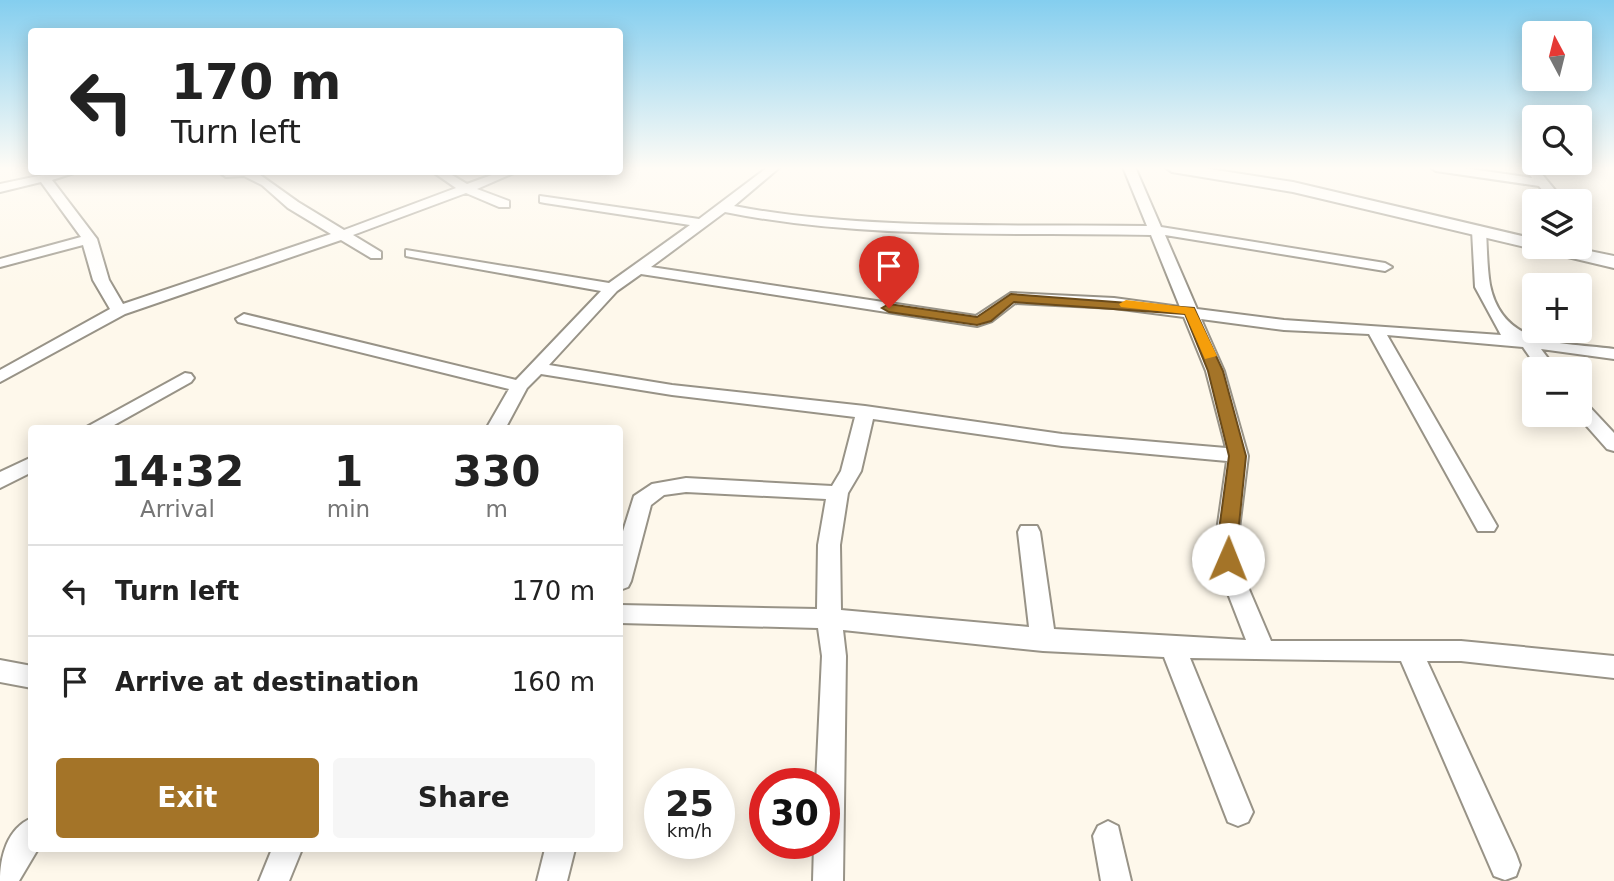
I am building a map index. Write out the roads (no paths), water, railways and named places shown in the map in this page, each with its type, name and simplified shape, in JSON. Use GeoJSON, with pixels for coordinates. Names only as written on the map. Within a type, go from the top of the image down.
{"type":"FeatureCollection","features":[{"type":"Feature","properties":{"kind":"main road"},"geometry":{"type":"LineString","coordinates":[[1384,208],[1522,241]]}},
{"type":"Feature","properties":{"kind":"main road"},"geometry":{"type":"LineString","coordinates":[[1592,256],[1614,262]]}},
{"type":"Feature","properties":{"kind":"street"},"geometry":{"type":"LineString","coordinates":[[68,208],[90,239],[101,280],[119,311]]}},
{"type":"Feature","properties":{"kind":"street"},"geometry":{"type":"LineString","coordinates":[[298,208],[376,255]]}},
{"type":"Feature","properties":{"kind":"street"},"geometry":{"type":"LineString","coordinates":[[0,377],[119,311],[415,208]]}},
{"type":"Feature","properties":{"kind":"street"},"geometry":{"type":"LineString","coordinates":[[605,208],[702,223]]}},
{"type":"Feature","properties":{"kind":"street"},"geometry":{"type":"LineString","coordinates":[[497,425],[520,386],[612,288],[724,208]]}},
{"type":"Feature","properties":{"kind":"street"},"geometry":{"type":"LineString","coordinates":[[725,208],[775,218],[865,225],[1190,233],[1385,267]]}},
{"type":"Feature","properties":{"kind":"street"},"geometry":{"type":"LineString","coordinates":[[1147,208],[1215,371],[1238,456],[1226,545],[1231,573],[1263,650]]}},
{"type":"Feature","properties":{"kind":"street"},"geometry":{"type":"LineString","coordinates":[[1479,230],[1483,287],[1504,330],[1522,339]]}},
{"type":"Feature","properties":{"kind":"street"},"geometry":{"type":"LineString","coordinates":[[0,263],[90,239]]}},
{"type":"Feature","properties":{"kind":"street"},"geometry":{"type":"LineString","coordinates":[[411,253],[612,288]]}},
{"type":"Feature","properties":{"kind":"street"},"geometry":{"type":"LineString","coordinates":[[638,269],[977,321],[986,318],[1011,298],[1190,311],[1284,325],[1375,329],[1522,341]]}},
{"type":"Feature","properties":{"kind":"street"},"geometry":{"type":"LineString","coordinates":[[244,319],[520,386]]}},
{"type":"Feature","properties":{"kind":"street"},"geometry":{"type":"LineString","coordinates":[[1375,329],[1486,526]]}},
{"type":"Feature","properties":{"kind":"street"},"geometry":{"type":"LineString","coordinates":[[1535,343],[1614,354]]}},
{"type":"Feature","properties":{"kind":"street"},"geometry":{"type":"LineString","coordinates":[[537,368],[671,390],[865,412],[1062,440],[1238,456]]}},
{"type":"Feature","properties":{"kind":"street"},"geometry":{"type":"LineString","coordinates":[[99,425],[184,378]]}},
{"type":"Feature","properties":{"kind":"street"},"geometry":{"type":"LineString","coordinates":[[828,881],[834,678],[829,619],[829,545],[838,493],[851,471],[865,412]]}},
{"type":"Feature","properties":{"kind":"street"},"geometry":{"type":"LineString","coordinates":[[1592,419],[1612,439]]}},
{"type":"Feature","properties":{"kind":"street"},"geometry":{"type":"LineString","coordinates":[[0,481],[28,465]]}},
{"type":"Feature","properties":{"kind":"street"},"geometry":{"type":"LineString","coordinates":[[623,570],[641,501],[659,489],[686,485],[838,493]]}},
{"type":"Feature","properties":{"kind":"street"},"geometry":{"type":"LineString","coordinates":[[1029,532],[1043,640]]}},
{"type":"Feature","properties":{"kind":"street"},"geometry":{"type":"LineString","coordinates":[[623,614],[829,619],[1043,640],[1173,648],[1461,651],[1614,667]]}},
{"type":"Feature","properties":{"kind":"street"},"geometry":{"type":"LineString","coordinates":[[1173,648],[1238,812]]}},
{"type":"Feature","properties":{"kind":"street"},"geometry":{"type":"LineString","coordinates":[[1409,650],[1504,865]]}},
{"type":"Feature","properties":{"kind":"street"},"geometry":{"type":"LineString","coordinates":[[0,671],[28,676]]}},
{"type":"Feature","properties":{"kind":"street"},"geometry":{"type":"LineString","coordinates":[[1108,836],[1116,881]]}},
{"type":"Feature","properties":{"kind":"street"},"geometry":{"type":"LineString","coordinates":[[1,881],[28,838]]}},
{"type":"Feature","properties":{"kind":"street"},"geometry":{"type":"LineString","coordinates":[[274,881],[286,852]]}},
{"type":"Feature","properties":{"kind":"street"},"geometry":{"type":"LineString","coordinates":[[552,881],[558,852]]}}]}
